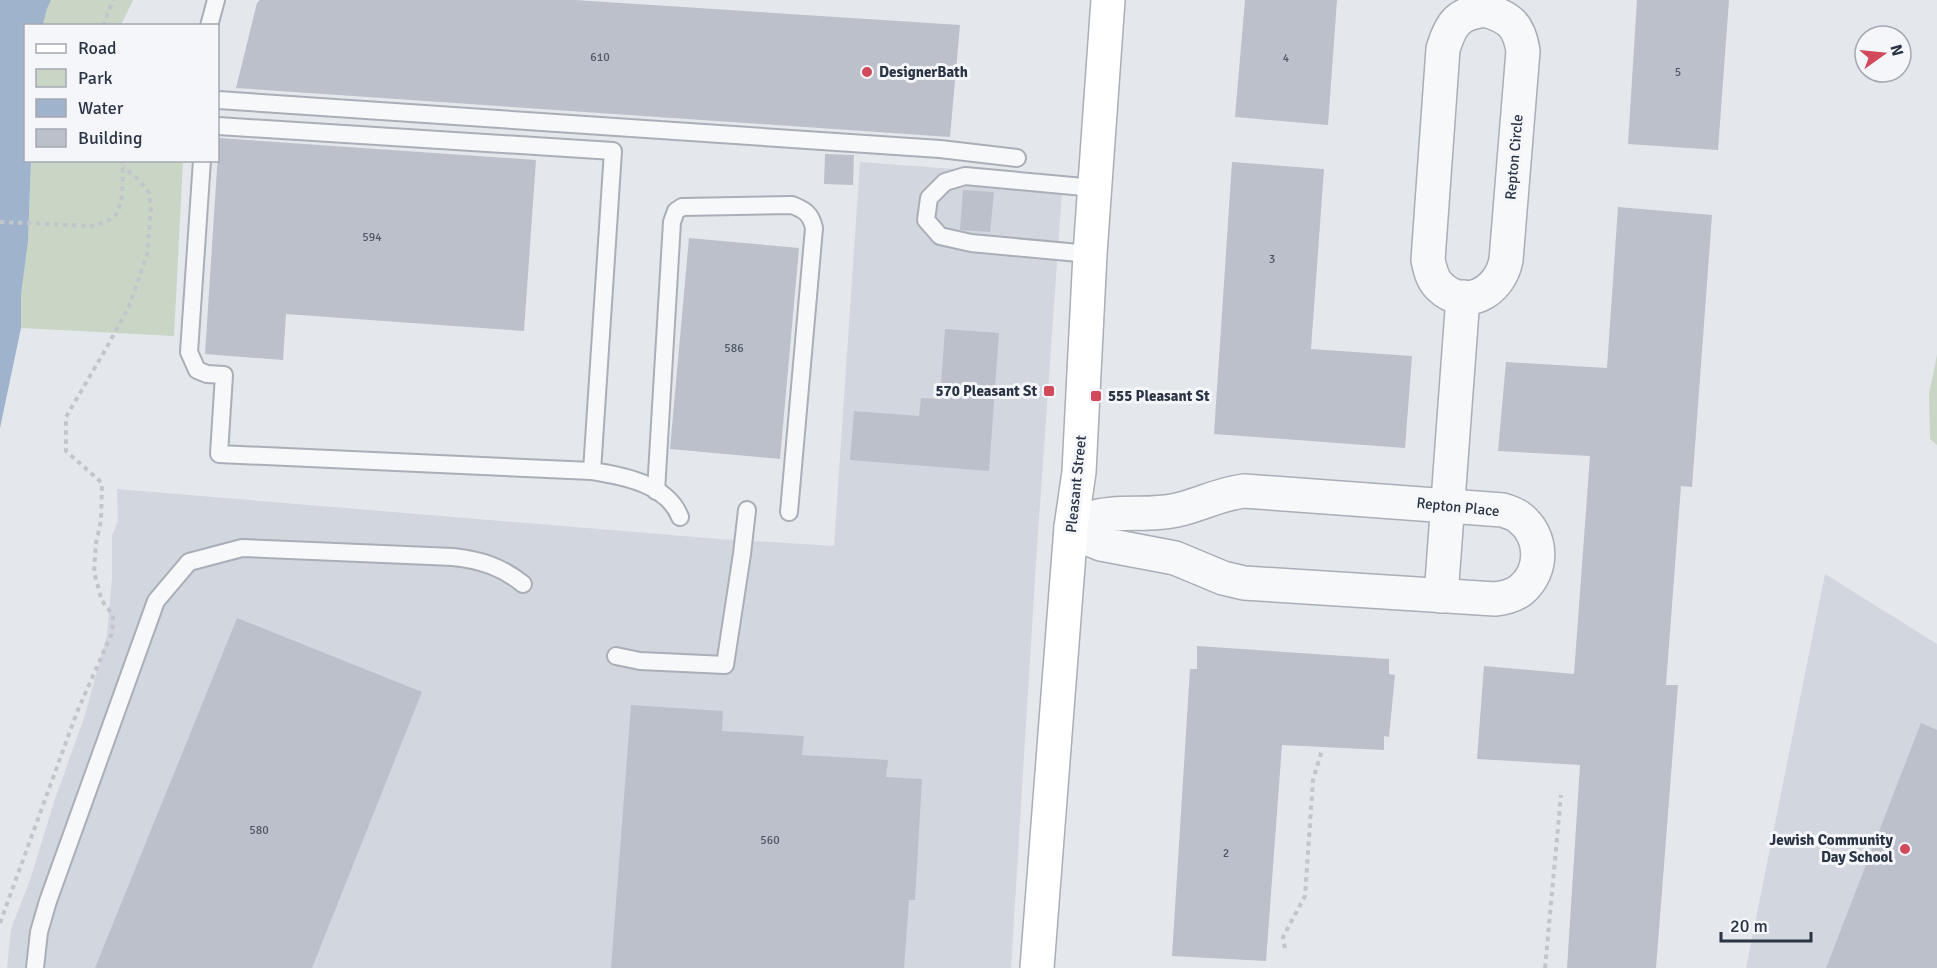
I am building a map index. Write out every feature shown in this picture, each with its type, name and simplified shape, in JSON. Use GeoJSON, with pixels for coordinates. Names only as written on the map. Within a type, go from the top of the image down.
{"type":"FeatureCollection","features":[{"type":"Feature","properties":{"kind":"street","name":"Pleasant Street"},"geometry":{"type":"LineString","coordinates":[[1037,968],[1071,527],[1079,472],[1090,254],[1108,0]]}},
{"type":"Feature","properties":{"kind":"street","name":"Repton Circle"},"geometry":{"type":"LineString","coordinates":[[1487,5],[1514,25],[1521,37],[1523,51],[1506,260],[1504,272],[1494,286],[1485,293],[1463,297],[1449,293],[1438,285],[1431,274],[1428,260],[1443,49],[1449,30],[1459,19],[1487,5]]}},
{"type":"Feature","properties":{"kind":"street"},"geometry":{"type":"LineString","coordinates":[[1441,596],[1463,297]]}},
{"type":"Feature","properties":{"kind":"street","name":"Repton Place"},"geometry":{"type":"LineString","coordinates":[[1244,491],[1447,505],[1503,510],[1520,517],[1531,530],[1538,545],[1538,562],[1533,576],[1522,589],[1509,597],[1495,599],[1244,583],[1205,572],[1175,558],[1101,544],[1086,538],[1071,527],[1088,519],[1104,516],[1153,514],[1178,510],[1225,494],[1244,491]]}},
{"type":"Feature","properties":{"kind":"lane"},"geometry":{"type":"LineString","coordinates":[[210,24],[216,0]]}},
{"type":"Feature","properties":{"kind":"lane"},"geometry":{"type":"LineString","coordinates":[[219,100],[940,149],[1017,158]]}},
{"type":"Feature","properties":{"kind":"lane"},"geometry":{"type":"LineString","coordinates":[[219,126],[613,151],[592,471]]}},
{"type":"Feature","properties":{"kind":"lane"},"geometry":{"type":"LineString","coordinates":[[202,162],[189,352],[197,370],[207,374],[224,375],[219,454],[592,471],[638,482],[656,491],[671,501],[680,517]]}},
{"type":"Feature","properties":{"kind":"lane"},"geometry":{"type":"LineString","coordinates":[[1090,254],[971,243],[940,236],[927,220],[929,198],[945,182],[965,176],[1095,188]]}},
{"type":"Feature","properties":{"kind":"lane"},"geometry":{"type":"LineString","coordinates":[[656,491],[672,222],[676,211],[682,207],[792,205],[805,210],[812,218],[814,228],[789,512]]}},
{"type":"Feature","properties":{"kind":"lane"},"geometry":{"type":"LineString","coordinates":[[616,656],[640,661],[725,665],[747,510]]}},
{"type":"Feature","properties":{"kind":"lane"},"geometry":{"type":"LineString","coordinates":[[35,968],[39,932],[48,901],[156,601],[189,562],[242,548],[453,557],[492,565],[523,584]]}},
{"type":"Feature","properties":{"kind":"path"},"geometry":{"type":"LineString","coordinates":[[104,24],[113,0]]}},
{"type":"Feature","properties":{"kind":"path"},"geometry":{"type":"LineString","coordinates":[[0,222],[92,226],[102,224],[117,214],[120,205],[122,162]]}},
{"type":"Feature","properties":{"kind":"path"},"geometry":{"type":"LineString","coordinates":[[0,923],[20,874],[77,712],[112,633],[113,615],[102,601],[94,572],[96,543],[101,521],[102,483],[66,451],[66,417],[129,306],[147,255],[149,193],[138,179],[123,167]]}},
{"type":"Feature","properties":{"kind":"path"},"geometry":{"type":"LineString","coordinates":[[1285,948],[1284,934],[1305,896],[1313,780],[1322,750]]}},
{"type":"Feature","properties":{"kind":"path"},"geometry":{"type":"LineString","coordinates":[[1545,968],[1561,795]]}},
{"type":"Feature","properties":{"kind":"shaded area"},"geometry":{"type":"Polygon","coordinates":[[[860,162],[1063,177],[1011,968],[7,968],[11,929],[30,880],[55,799],[85,715],[107,635],[112,578],[112,535],[118,521],[117,489],[719,539],[834,546],[860,162]]]}},
{"type":"Feature","properties":{"kind":"shaded area"},"geometry":{"type":"Polygon","coordinates":[[[1825,574],[1937,644],[1937,968],[1746,968],[1825,574]]]}},
{"type":"Feature","properties":{"kind":"green space"},"geometry":{"type":"Polygon","coordinates":[[[51,0],[133,0],[121,24],[43,24],[51,0]]]}},
{"type":"Feature","properties":{"kind":"green space"},"geometry":{"type":"Polygon","coordinates":[[[31,162],[183,162],[174,336],[21,328],[21,295],[28,242],[31,162]]]}},
{"type":"Feature","properties":{"kind":"green space"},"geometry":{"type":"Polygon","coordinates":[[[1937,355],[1937,445],[1930,439],[1929,394],[1937,355]]]}},
{"type":"Feature","properties":{"kind":"water"},"geometry":{"type":"Polygon","coordinates":[[[0,0],[51,0],[43,24],[24,24],[24,162],[31,162],[28,242],[21,295],[21,328],[0,428],[0,0]]]}},
{"type":"Feature","properties":{"kind":"building"},"geometry":{"type":"Polygon","coordinates":[[[260,0],[575,0],[960,25],[950,137],[236,88],[257,3],[260,0]]]}},
{"type":"Feature","properties":{"kind":"building"},"geometry":{"type":"Polygon","coordinates":[[[1245,0],[1337,0],[1328,125],[1235,117],[1245,0]]]}},
{"type":"Feature","properties":{"kind":"building"},"geometry":{"type":"Polygon","coordinates":[[[1637,0],[1729,0],[1718,150],[1628,144],[1637,0]]]}},
{"type":"Feature","properties":{"kind":"building"},"geometry":{"type":"Polygon","coordinates":[[[219,138],[536,160],[524,331],[286,314],[283,360],[205,354],[219,138]]]}},
{"type":"Feature","properties":{"kind":"building"},"geometry":{"type":"Polygon","coordinates":[[[825,154],[854,155],[853,185],[824,184],[825,154]]]}},
{"type":"Feature","properties":{"kind":"building"},"geometry":{"type":"Polygon","coordinates":[[[1232,162],[1324,169],[1311,349],[1412,356],[1405,448],[1214,434],[1232,162]]]}},
{"type":"Feature","properties":{"kind":"building"},"geometry":{"type":"Polygon","coordinates":[[[963,190],[994,192],[990,232],[960,230],[963,190]]]}},
{"type":"Feature","properties":{"kind":"building"},"geometry":{"type":"Polygon","coordinates":[[[1618,207],[1712,215],[1692,487],[1681,486],[1666,685],[1678,685],[1656,968],[1567,968],[1580,765],[1477,759],[1484,666],[1574,674],[1590,456],[1498,451],[1506,362],[1607,368],[1618,207]]]}},
{"type":"Feature","properties":{"kind":"building"},"geometry":{"type":"Polygon","coordinates":[[[689,238],[799,248],[780,459],[670,449],[689,238]]]}},
{"type":"Feature","properties":{"kind":"building"},"geometry":{"type":"Polygon","coordinates":[[[945,329],[999,333],[989,471],[850,460],[854,411],[919,416],[921,398],[940,399],[945,329]]]}},
{"type":"Feature","properties":{"kind":"building"},"geometry":{"type":"Polygon","coordinates":[[[237,618],[422,692],[312,968],[95,968],[237,618]]]}},
{"type":"Feature","properties":{"kind":"building"},"geometry":{"type":"Polygon","coordinates":[[[1197,646],[1389,659],[1389,674],[1395,675],[1389,737],[1384,736],[1384,750],[1282,745],[1266,961],[1172,956],[1190,669],[1197,669],[1197,646]]]}},
{"type":"Feature","properties":{"kind":"building"},"geometry":{"type":"Polygon","coordinates":[[[631,705],[723,711],[722,731],[804,736],[802,755],[888,760],[886,777],[922,779],[915,900],[909,900],[904,968],[611,968],[631,705]]]}},
{"type":"Feature","properties":{"kind":"building","name":"Jewish Community Day School"},"geometry":{"type":"Polygon","coordinates":[[[1921,723],[1937,730],[1937,968],[1826,968],[1921,723]]]}},
{"type":"Feature","properties":{"kind":"place","name":"DesignerBath"},"geometry":{"type":"Point","coordinates":[867,72]}},
{"type":"Feature","properties":{"kind":"place","name":"570 Pleasant St"},"geometry":{"type":"Point","coordinates":[1049,391]}},
{"type":"Feature","properties":{"kind":"place","name":"555 Pleasant St"},"geometry":{"type":"Point","coordinates":[1096,396]}},
{"type":"Feature","properties":{"kind":"place","name":"Jewish Community Day School"},"geometry":{"type":"Point","coordinates":[1905,849]}}]}
